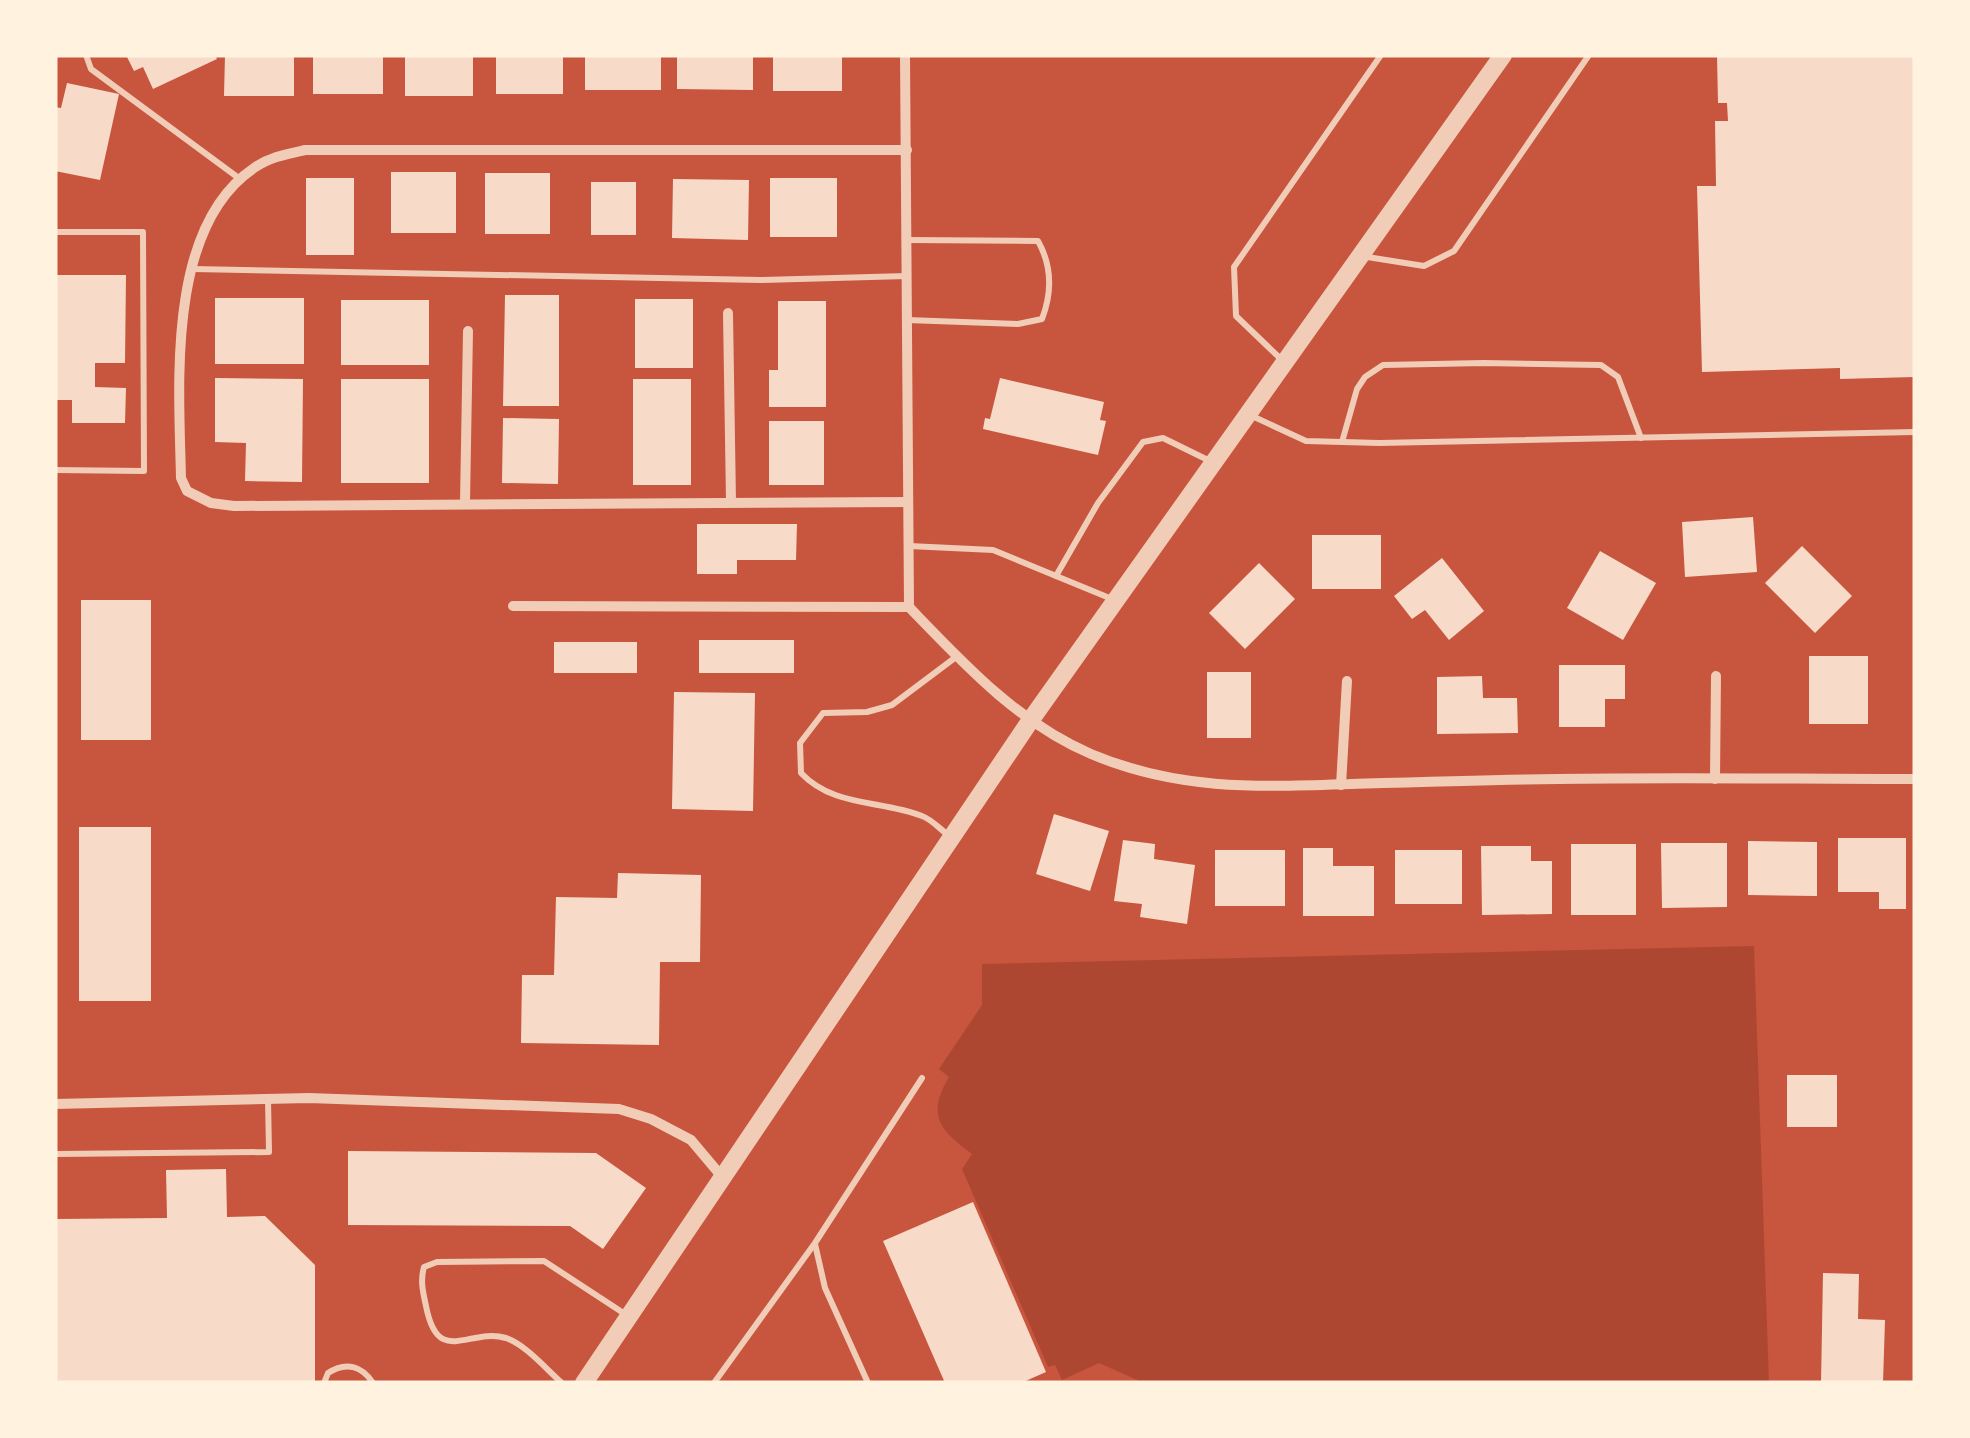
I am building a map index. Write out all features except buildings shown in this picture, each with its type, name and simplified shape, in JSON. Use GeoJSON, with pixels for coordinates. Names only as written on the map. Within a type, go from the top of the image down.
{"type":"FeatureCollection","features":[{"type":"Feature","properties":{"kind":"street"},"geometry":{"type":"LineString","coordinates":[[905,55],[908,607]]}},
{"type":"Feature","properties":{"kind":"street"},"geometry":{"type":"LineString","coordinates":[[584,1383],[1030,721],[1503,55]]}},
{"type":"Feature","properties":{"kind":"street"},"geometry":{"type":"LineString","coordinates":[[906,150],[305,150],[269,159],[240,179],[210,216],[186,300],[179,390],[181,478],[187,492],[210,503],[234,506],[908,502]]}},
{"type":"Feature","properties":{"kind":"street"},"geometry":{"type":"LineString","coordinates":[[728,313],[731,502]]}},
{"type":"Feature","properties":{"kind":"street"},"geometry":{"type":"LineString","coordinates":[[465,502],[468,332]]}},
{"type":"Feature","properties":{"kind":"street"},"geometry":{"type":"LineString","coordinates":[[513,606],[908,607],[1030,721],[1088,752],[1168,780],[1241,788],[1559,778],[1915,780]]}},
{"type":"Feature","properties":{"kind":"street"},"geometry":{"type":"LineString","coordinates":[[1715,780],[1716,676]]}},
{"type":"Feature","properties":{"kind":"street"},"geometry":{"type":"LineString","coordinates":[[1341,785],[1347,681]]}},
{"type":"Feature","properties":{"kind":"street"},"geometry":{"type":"LineString","coordinates":[[55,1104],[268,1099],[619,1108],[692,1140],[724,1178]]}},
{"type":"Feature","properties":{"kind":"lane"},"geometry":{"type":"LineString","coordinates":[[86,55],[92,69],[240,179]]}},
{"type":"Feature","properties":{"kind":"lane"},"geometry":{"type":"LineString","coordinates":[[1284,362],[1236,316],[1234,267],[1381,55]]}},
{"type":"Feature","properties":{"kind":"lane"},"geometry":{"type":"LineString","coordinates":[[1360,256],[1424,266],[1454,251],[1589,55]]}},
{"type":"Feature","properties":{"kind":"lane"},"geometry":{"type":"LineString","coordinates":[[55,232],[143,232],[144,471],[55,470]]}},
{"type":"Feature","properties":{"kind":"lane"},"geometry":{"type":"LineString","coordinates":[[907,240],[1038,241],[1048,258],[1049,301],[1042,319],[1018,324],[907,320]]}},
{"type":"Feature","properties":{"kind":"lane"},"geometry":{"type":"LineString","coordinates":[[193,269],[760,280],[907,276]]}},
{"type":"Feature","properties":{"kind":"lane"},"geometry":{"type":"LineString","coordinates":[[1342,442],[1357,389],[1365,377],[1382,366],[1484,363],[1602,364],[1618,377],[1641,438]]}},
{"type":"Feature","properties":{"kind":"lane"},"geometry":{"type":"LineString","coordinates":[[1248,414],[1306,441],[1342,442],[1915,432]]}},
{"type":"Feature","properties":{"kind":"lane"},"geometry":{"type":"LineString","coordinates":[[1056,576],[1098,504],[1143,442],[1163,438],[1213,463]]}},
{"type":"Feature","properties":{"kind":"lane"},"geometry":{"type":"LineString","coordinates":[[908,546],[993,550],[1115,601]]}},
{"type":"Feature","properties":{"kind":"lane"},"geometry":{"type":"LineString","coordinates":[[952,838],[924,816],[860,804],[816,788],[801,773],[800,744],[823,713],[867,712],[892,705],[957,656]]}},
{"type":"Feature","properties":{"kind":"lane"},"geometry":{"type":"LineString","coordinates":[[714,1383],[815,1243],[922,1078]]}},
{"type":"Feature","properties":{"kind":"lane"},"geometry":{"type":"LineString","coordinates":[[55,1154],[269,1152],[268,1099]]}},
{"type":"Feature","properties":{"kind":"lane"},"geometry":{"type":"LineString","coordinates":[[815,1243],[825,1288],[868,1383]]}},
{"type":"Feature","properties":{"kind":"lane"},"geometry":{"type":"LineString","coordinates":[[562,1383],[512,1340],[497,1336],[458,1342],[442,1340],[434,1334],[421,1278],[424,1267],[436,1262],[544,1262],[629,1317]]}},
{"type":"Feature","properties":{"kind":"lane"},"geometry":{"type":"LineString","coordinates":[[324,1383],[331,1370],[345,1366],[362,1370],[373,1383]]}},
{"type":"Feature","properties":{"kind":"shaded area"},"geometry":{"type":"Polygon","coordinates":[[[1754,946],[1769,1383],[1144,1383],[1099,1363],[1062,1380],[1055,1365],[1048,1367],[962,1169],[972,1154],[945,1129],[938,1112],[949,1077],[939,1069],[982,1005],[982,964],[1754,946]]]}}]}
